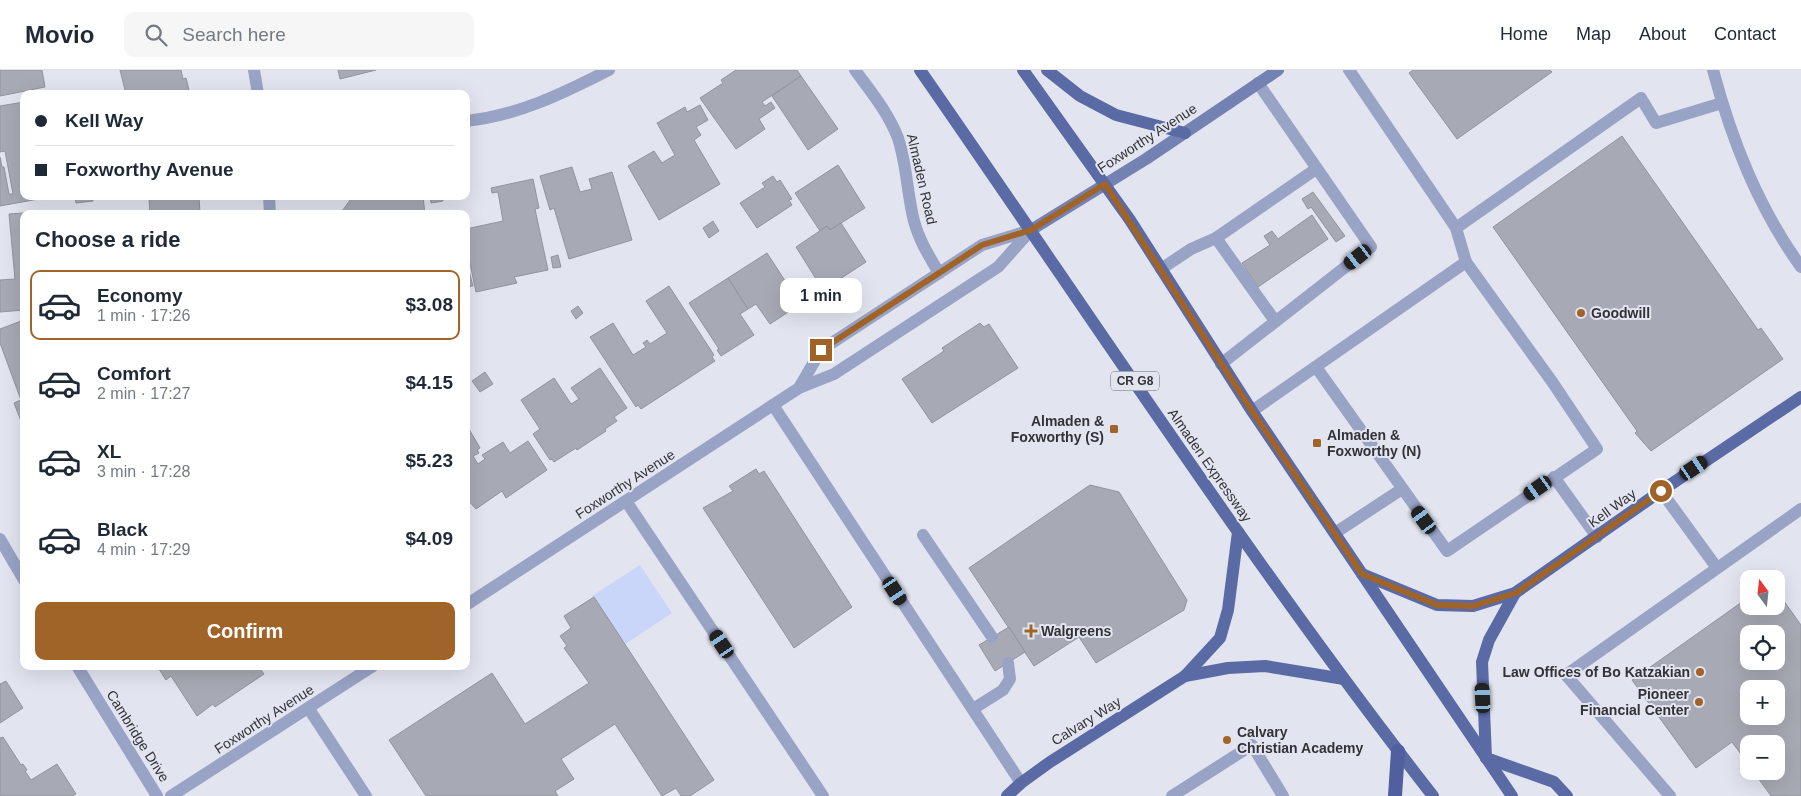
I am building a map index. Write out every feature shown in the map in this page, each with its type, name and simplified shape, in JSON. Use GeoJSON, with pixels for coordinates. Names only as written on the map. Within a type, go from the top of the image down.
{"type":"FeatureCollection","features":[{"type":"Feature","properties":{"kind":"highway"},"geometry":{"type":"LineString","coordinates":[[1394,796],[1398,751]]}},
{"type":"Feature","properties":{"kind":"main road","name":"Almaden Expressway"},"geometry":{"type":"LineString","coordinates":[[920,70],[1238,532],[1344,679],[1433,796]]}},
{"type":"Feature","properties":{"kind":"main road"},"geometry":{"type":"LineString","coordinates":[[1023,70],[1105,184],[1252,411],[1512,796]]}},
{"type":"Feature","properties":{"kind":"main road"},"geometry":{"type":"LineString","coordinates":[[1047,70],[1080,96],[1116,115],[1185,132]]}},
{"type":"Feature","properties":{"kind":"main road","name":"Foxworthy Avenue"},"geometry":{"type":"LineString","coordinates":[[1031,230],[1105,184],[1278,70]]}},
{"type":"Feature","properties":{"kind":"main road","name":"Kell Way"},"geometry":{"type":"LineString","coordinates":[[1516,593],[1661,491],[1801,397]]}},
{"type":"Feature","properties":{"kind":"main road"},"geometry":{"type":"LineString","coordinates":[[1185,676],[1220,638],[1228,610],[1238,532]]}},
{"type":"Feature","properties":{"kind":"main road"},"geometry":{"type":"LineString","coordinates":[[1362,574],[1437,605],[1473,606],[1516,593]]}},
{"type":"Feature","properties":{"kind":"main road"},"geometry":{"type":"LineString","coordinates":[[1486,758],[1482,662],[1489,640],[1516,593]]}},
{"type":"Feature","properties":{"kind":"main road"},"geometry":{"type":"LineString","coordinates":[[1185,676],[1228,668],[1265,666],[1344,679]]}},
{"type":"Feature","properties":{"kind":"main road","name":"Calvary Way"},"geometry":{"type":"LineString","coordinates":[[1007,796],[1021,783],[1185,676]]}},
{"type":"Feature","properties":{"kind":"main road"},"geometry":{"type":"LineString","coordinates":[[1486,758],[1554,782],[1567,796]]}},
{"type":"Feature","properties":{"kind":"street"},"geometry":{"type":"LineString","coordinates":[[254,70],[257,90]]}},
{"type":"Feature","properties":{"kind":"street"},"geometry":{"type":"LineString","coordinates":[[470,121],[486,119],[554,98],[609,70]]}},
{"type":"Feature","properties":{"kind":"street","name":"Almaden Road"},"geometry":{"type":"LineString","coordinates":[[855,70],[887,113],[898,138],[906,166],[914,221],[923,246],[939,273]]}},
{"type":"Feature","properties":{"kind":"street"},"geometry":{"type":"LineString","coordinates":[[1316,367],[1447,551],[1597,449],[1553,383],[1466,262],[1456,228],[1349,70]]}},
{"type":"Feature","properties":{"kind":"street"},"geometry":{"type":"LineString","coordinates":[[1713,70],[1722,103],[1747,175],[1779,236],[1801,267]]}},
{"type":"Feature","properties":{"kind":"street"},"geometry":{"type":"LineString","coordinates":[[1221,364],[1371,246],[1258,83]]}},
{"type":"Feature","properties":{"kind":"street"},"geometry":{"type":"LineString","coordinates":[[1456,228],[1641,98],[1656,123],[1722,103]]}},
{"type":"Feature","properties":{"kind":"street"},"geometry":{"type":"LineString","coordinates":[[1161,269],[1191,248],[1216,238],[1316,169]]}},
{"type":"Feature","properties":{"kind":"street","name":"Foxworthy Avenue"},"geometry":{"type":"LineString","coordinates":[[799,388],[821,350],[982,245],[1031,230]]}},
{"type":"Feature","properties":{"kind":"street","name":"Foxworthy Avenue"},"geometry":{"type":"LineString","coordinates":[[470,602],[772,405],[799,388],[834,374],[998,267],[1031,230]]}},
{"type":"Feature","properties":{"kind":"street"},"geometry":{"type":"LineString","coordinates":[[1216,238],[1275,321]]}},
{"type":"Feature","properties":{"kind":"street"},"geometry":{"type":"LineString","coordinates":[[1252,411],[1466,262]]}},
{"type":"Feature","properties":{"kind":"street"},"geometry":{"type":"LineString","coordinates":[[772,405],[1021,783]]}},
{"type":"Feature","properties":{"kind":"street"},"geometry":{"type":"LineString","coordinates":[[1554,477],[1596,537]]}},
{"type":"Feature","properties":{"kind":"street"},"geometry":{"type":"LineString","coordinates":[[1335,532],[1402,489]]}},
{"type":"Feature","properties":{"kind":"street"},"geometry":{"type":"LineString","coordinates":[[1661,491],[1717,568]]}},
{"type":"Feature","properties":{"kind":"street"},"geometry":{"type":"LineString","coordinates":[[626,501],[823,796]]}},
{"type":"Feature","properties":{"kind":"street"},"geometry":{"type":"LineString","coordinates":[[1670,796],[1566,675],[1801,508]]}},
{"type":"Feature","properties":{"kind":"street"},"geometry":{"type":"LineString","coordinates":[[923,535],[992,637]]}},
{"type":"Feature","properties":{"kind":"street"},"geometry":{"type":"LineString","coordinates":[[0,539],[20,573]]}},
{"type":"Feature","properties":{"kind":"street"},"geometry":{"type":"LineString","coordinates":[[973,709],[1003,690],[1010,679],[1008,663]]}},
{"type":"Feature","properties":{"kind":"street","name":"Cambridge Drive"},"geometry":{"type":"LineString","coordinates":[[79,670],[157,796]]}},
{"type":"Feature","properties":{"kind":"street","name":"Foxworthy Avenue"},"geometry":{"type":"LineString","coordinates":[[171,796],[367,670]]}},
{"type":"Feature","properties":{"kind":"street"},"geometry":{"type":"LineString","coordinates":[[308,708],[366,796]]}},
{"type":"Feature","properties":{"kind":"street"},"geometry":{"type":"LineString","coordinates":[[1172,796],[1252,745],[1283,796]]}},
{"type":"Feature","properties":{"kind":"shaded area"},"geometry":{"type":"Polygon","coordinates":[[[640,565],[672,613],[624,645],[592,596],[640,565]]]}},
{"type":"Feature","properties":{"kind":"building"},"geometry":{"type":"Polygon","coordinates":[[[0,70],[42,70],[45,87],[20,90],[20,92],[0,96],[0,70]]]}},
{"type":"Feature","properties":{"kind":"building"},"geometry":{"type":"Polygon","coordinates":[[[120,70],[181,70],[183,79],[186,78],[189,90],[125,90],[120,70]]]}},
{"type":"Feature","properties":{"kind":"building"},"geometry":{"type":"Polygon","coordinates":[[[338,70],[376,70],[340,79],[338,70]]]}},
{"type":"Feature","properties":{"kind":"building"},"geometry":{"type":"Polygon","coordinates":[[[736,70],[797,70],[801,76],[762,102],[765,106],[771,102],[775,108],[759,119],[765,129],[736,149],[700,98],[723,83],[721,80],[736,70]]]}},
{"type":"Feature","properties":{"kind":"building"},"geometry":{"type":"Polygon","coordinates":[[[1413,70],[1550,70],[1552,72],[1457,139],[1409,73],[1413,70]]]}},
{"type":"Feature","properties":{"kind":"building"},"geometry":{"type":"Polygon","coordinates":[[[801,76],[838,129],[808,150],[772,96],[801,76]]]}},
{"type":"Feature","properties":{"kind":"building"},"geometry":{"type":"Polygon","coordinates":[[[20,103],[20,200],[33,200],[0,206],[0,157],[2,167],[4,167],[9,194],[13,194],[5,151],[0,152],[0,106],[20,103]]]}},
{"type":"Feature","properties":{"kind":"building"},"geometry":{"type":"Polygon","coordinates":[[[700,105],[708,120],[696,127],[701,135],[694,140],[720,184],[659,220],[628,166],[654,151],[662,163],[675,155],[657,123],[685,107],[687,112],[700,105]]]}},
{"type":"Feature","properties":{"kind":"building"},"geometry":{"type":"Polygon","coordinates":[[[1622,136],[1758,330],[1761,328],[1783,359],[1651,451],[1635,433],[1637,431],[1493,227],[1622,136]]]}},
{"type":"Feature","properties":{"kind":"building"},"geometry":{"type":"Polygon","coordinates":[[[838,165],[865,208],[830,230],[827,226],[820,231],[795,193],[838,165]]]}},
{"type":"Feature","properties":{"kind":"building"},"geometry":{"type":"Polygon","coordinates":[[[572,167],[580,192],[592,189],[589,179],[612,172],[632,240],[569,259],[554,208],[550,210],[540,176],[572,167]]]}},
{"type":"Feature","properties":{"kind":"building"},"geometry":{"type":"Polygon","coordinates":[[[773,176],[777,182],[780,180],[792,199],[789,200],[792,205],[757,228],[740,203],[765,187],[762,183],[773,176]]]}},
{"type":"Feature","properties":{"kind":"building"},"geometry":{"type":"Polygon","coordinates":[[[533,179],[539,208],[535,209],[548,270],[514,277],[517,283],[476,292],[470,264],[470,228],[503,221],[498,192],[492,193],[491,188],[533,179]]]}},
{"type":"Feature","properties":{"kind":"building"},"geometry":{"type":"Polygon","coordinates":[[[1313,192],[1345,236],[1336,242],[1311,207],[1308,209],[1302,199],[1313,192]]]}},
{"type":"Feature","properties":{"kind":"building"},"geometry":{"type":"Polygon","coordinates":[[[76,200],[93,201],[76,203],[76,200]]]}},
{"type":"Feature","properties":{"kind":"building"},"geometry":{"type":"Polygon","coordinates":[[[149,200],[199,200],[200,210],[150,210],[149,200]]]}},
{"type":"Feature","properties":{"kind":"building"},"geometry":{"type":"Polygon","coordinates":[[[350,200],[423,200],[425,210],[343,210],[350,200]]]}},
{"type":"Feature","properties":{"kind":"building"},"geometry":{"type":"Polygon","coordinates":[[[431,200],[443,200],[443,201],[431,203],[431,200]]]}},
{"type":"Feature","properties":{"kind":"building"},"geometry":{"type":"Polygon","coordinates":[[[20,213],[20,310],[0,312],[0,280],[15,279],[9,214],[20,213]]]}},
{"type":"Feature","properties":{"kind":"building"},"geometry":{"type":"Polygon","coordinates":[[[1312,215],[1328,239],[1258,287],[1242,263],[1270,245],[1264,236],[1272,231],[1278,239],[1312,215]]]}},
{"type":"Feature","properties":{"kind":"building"},"geometry":{"type":"Polygon","coordinates":[[[713,221],[719,231],[709,238],[703,228],[713,221]]]}},
{"type":"Feature","properties":{"kind":"building"},"geometry":{"type":"Polygon","coordinates":[[[841,223],[866,262],[823,290],[796,247],[827,226],[830,230],[841,223]]]}},
{"type":"Feature","properties":{"kind":"building"},"geometry":{"type":"Polygon","coordinates":[[[767,253],[795,296],[797,295],[802,303],[770,324],[756,304],[748,309],[728,278],[767,253]]]}},
{"type":"Feature","properties":{"kind":"building"},"geometry":{"type":"Polygon","coordinates":[[[558,255],[561,267],[553,268],[551,257],[558,255]]]}},
{"type":"Feature","properties":{"kind":"building"},"geometry":{"type":"Polygon","coordinates":[[[470,275],[473,286],[470,286],[470,275]]]}},
{"type":"Feature","properties":{"kind":"building"},"geometry":{"type":"Polygon","coordinates":[[[728,278],[748,309],[740,314],[754,335],[721,356],[717,350],[719,349],[689,303],[728,278]]]}},
{"type":"Feature","properties":{"kind":"building"},"geometry":{"type":"Polygon","coordinates":[[[669,286],[714,355],[712,357],[715,361],[641,409],[638,405],[636,407],[590,337],[613,323],[633,355],[646,347],[643,343],[647,340],[650,344],[667,333],[646,301],[669,286]]]}},
{"type":"Feature","properties":{"kind":"building"},"geometry":{"type":"Polygon","coordinates":[[[578,306],[583,313],[576,319],[571,311],[578,306]]]}},
{"type":"Feature","properties":{"kind":"building"},"geometry":{"type":"Polygon","coordinates":[[[20,322],[20,397],[0,343],[0,329],[20,322]]]}},
{"type":"Feature","properties":{"kind":"building"},"geometry":{"type":"Polygon","coordinates":[[[980,323],[984,327],[989,324],[1018,368],[932,423],[902,379],[944,351],[942,348],[980,323]]]}},
{"type":"Feature","properties":{"kind":"building"},"geometry":{"type":"Polygon","coordinates":[[[600,368],[627,408],[614,417],[617,421],[605,429],[606,431],[554,462],[552,459],[550,460],[533,434],[540,429],[521,400],[554,378],[571,404],[579,399],[571,388],[600,368]]]}},
{"type":"Feature","properties":{"kind":"building"},"geometry":{"type":"Polygon","coordinates":[[[485,372],[493,384],[480,392],[472,381],[485,372]]]}},
{"type":"Feature","properties":{"kind":"building"},"geometry":{"type":"Polygon","coordinates":[[[20,400],[20,419],[14,403],[20,400]]]}},
{"type":"Feature","properties":{"kind":"building"},"geometry":{"type":"Polygon","coordinates":[[[470,431],[480,448],[477,450],[479,453],[473,456],[478,464],[485,459],[482,455],[503,442],[510,453],[528,441],[547,470],[506,498],[502,491],[476,509],[470,502],[470,431]]]}},
{"type":"Feature","properties":{"kind":"building"},"geometry":{"type":"Polygon","coordinates":[[[756,469],[759,474],[764,471],[852,607],[794,648],[703,508],[733,491],[729,486],[756,469]]]}},
{"type":"Feature","properties":{"kind":"building","name":"Walgreens"},"geometry":{"type":"Polygon","coordinates":[[[1090,485],[1119,492],[1187,600],[1184,610],[1096,663],[1079,637],[1034,666],[969,568],[1090,485]]]}},
{"type":"Feature","properties":{"kind":"building"},"geometry":{"type":"Polygon","coordinates":[[[594,597],[714,780],[690,796],[681,796],[676,788],[662,796],[615,724],[561,759],[574,779],[555,791],[558,796],[426,796],[389,740],[492,673],[525,724],[589,683],[564,648],[567,646],[560,636],[571,628],[564,616],[594,597]]]}},
{"type":"Feature","properties":{"kind":"building","name":"Pioneer Financial Center"},"geometry":{"type":"Polygon","coordinates":[[[1740,603],[1740,615],[1785,615],[1785,603],[1801,625],[1801,796],[1771,796],[1759,780],[1785,780],[1785,735],[1740,735],[1740,753],[1732,742],[1696,768],[1632,680],[1740,603]]]}},
{"type":"Feature","properties":{"kind":"building"},"geometry":{"type":"Polygon","coordinates":[[[1009,627],[1025,652],[995,671],[979,645],[1009,627]]]}},
{"type":"Feature","properties":{"kind":"building"},"geometry":{"type":"Polygon","coordinates":[[[160,670],[261,670],[264,674],[215,707],[213,704],[197,716],[171,676],[166,680],[160,670]]]}},
{"type":"Feature","properties":{"kind":"building"},"geometry":{"type":"Polygon","coordinates":[[[6,681],[23,708],[0,723],[0,684],[6,681]]]}},
{"type":"Feature","properties":{"kind":"building"},"geometry":{"type":"Polygon","coordinates":[[[3,737],[21,765],[23,764],[27,770],[25,771],[31,780],[57,764],[76,794],[72,796],[0,796],[0,738],[3,737]]]}},
{"type":"Feature","properties":{"kind":"place","name":"Goodwill"},"geometry":{"type":"Point","coordinates":[1581,313]}},
{"type":"Feature","properties":{"kind":"place","name":"Almaden & Foxworthy (S)"},"geometry":{"type":"Point","coordinates":[1114,429]}},
{"type":"Feature","properties":{"kind":"place","name":"Almaden & Foxworthy (N)"},"geometry":{"type":"Point","coordinates":[1317,443]}},
{"type":"Feature","properties":{"kind":"place","name":"Walgreens"},"geometry":{"type":"Point","coordinates":[1031,631]}},
{"type":"Feature","properties":{"kind":"place","name":"Law Offices of Bo Katzakian"},"geometry":{"type":"Point","coordinates":[1700,672]}},
{"type":"Feature","properties":{"kind":"place","name":"Pioneer Financial Center"},"geometry":{"type":"Point","coordinates":[1699,702]}},
{"type":"Feature","properties":{"kind":"place","name":"Calvary Christian Academy"},"geometry":{"type":"Point","coordinates":[1227,740]}},
{"type":"Feature","properties":{"kind":"route"},"geometry":{"type":"LineString","coordinates":[[821,350],[982,245],[1031,230],[1105,184],[1252,411],[1362,574],[1437,605],[1473,606],[1516,593],[1661,491]]}}]}
